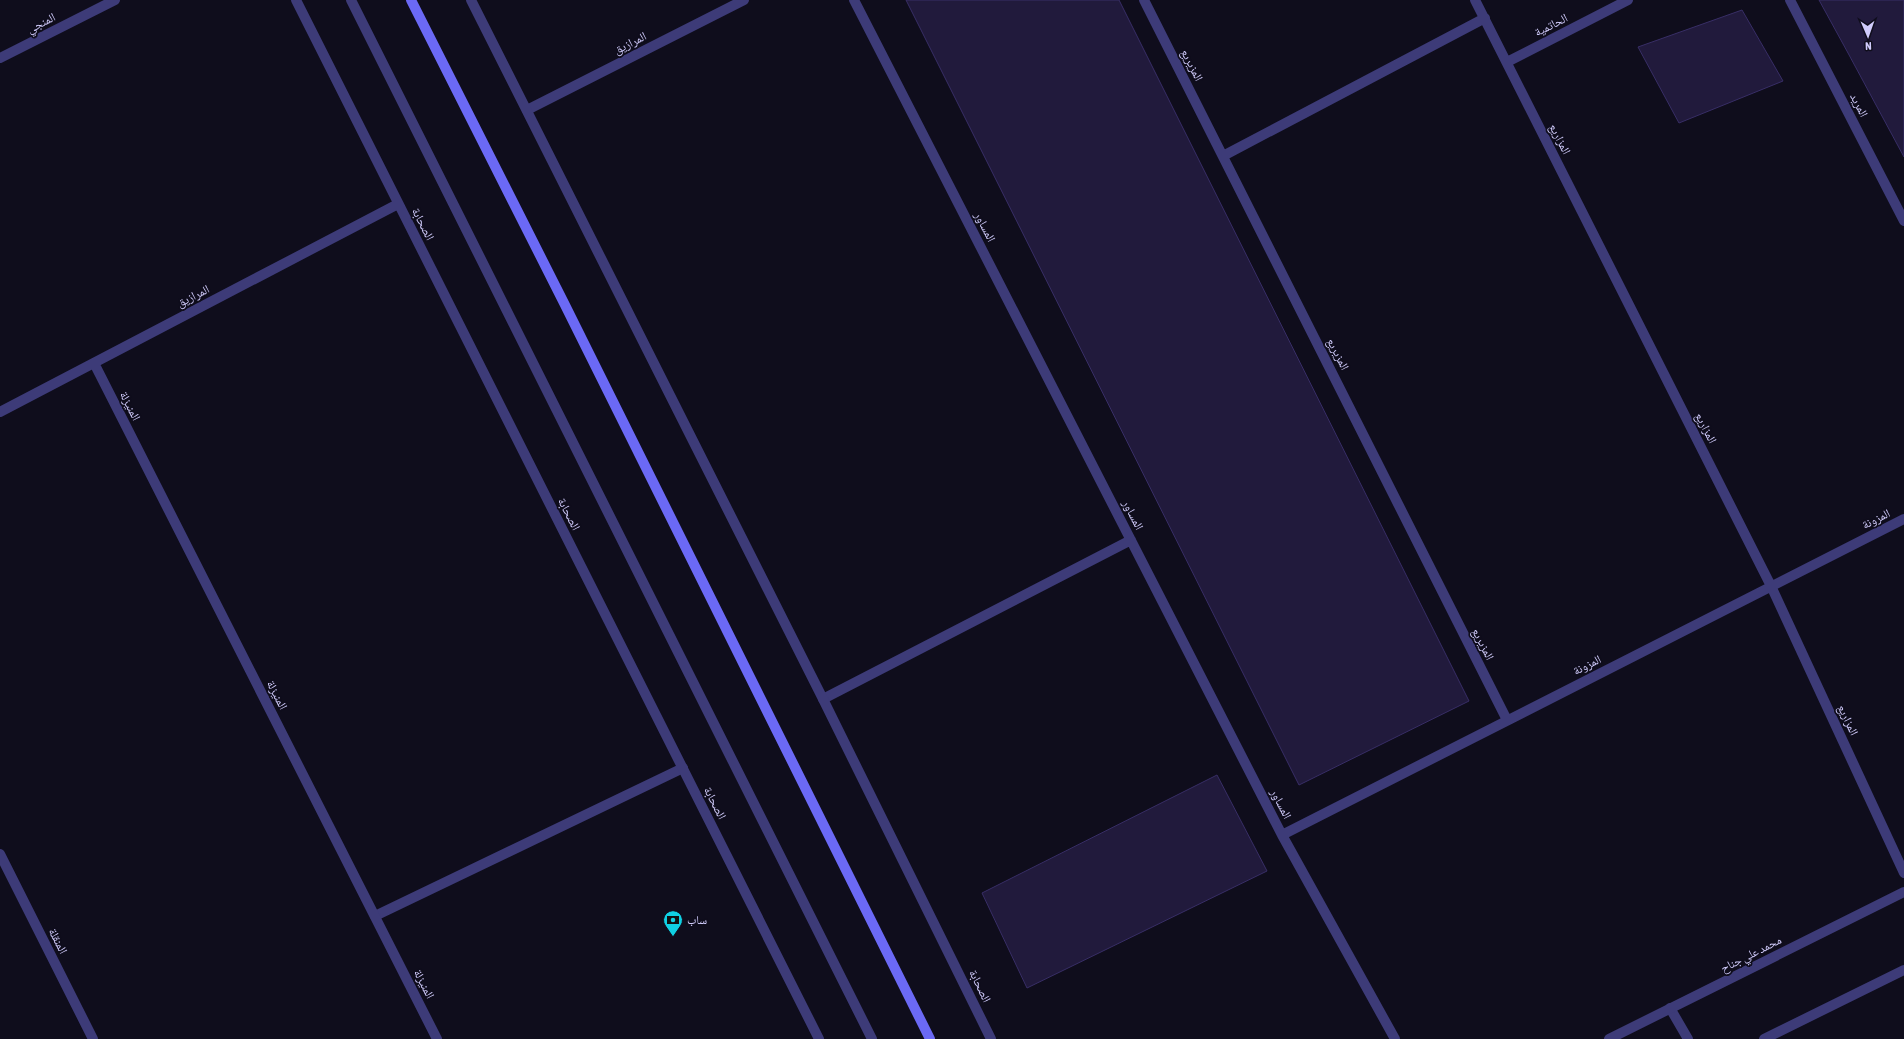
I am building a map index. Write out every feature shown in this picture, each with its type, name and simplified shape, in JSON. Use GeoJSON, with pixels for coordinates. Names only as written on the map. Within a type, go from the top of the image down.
{"type":"FeatureCollection","features":[{"type":"Feature","properties":{"kind":"main road"},"geometry":{"type":"LineString","coordinates":[[411,0],[930,1039]]}},
{"type":"Feature","properties":{"kind":"street","name":"المنجي"},"geometry":{"type":"LineString","coordinates":[[0,58],[115,0]]}},
{"type":"Feature","properties":{"kind":"street","name":"الصحابة"},"geometry":{"type":"LineString","coordinates":[[296,0],[819,1039]]}},
{"type":"Feature","properties":{"kind":"street"},"geometry":{"type":"LineString","coordinates":[[351,0],[872,1039]]}},
{"type":"Feature","properties":{"kind":"street","name":"الصحابة"},"geometry":{"type":"LineString","coordinates":[[471,0],[823,699],[991,1039]]}},
{"type":"Feature","properties":{"kind":"street","name":"المرازيق"},"geometry":{"type":"LineString","coordinates":[[527,110],[744,0]]}},
{"type":"Feature","properties":{"kind":"street","name":"المساور"},"geometry":{"type":"LineString","coordinates":[[854,0],[1282,835],[1395,1039]]}},
{"type":"Feature","properties":{"kind":"street","name":"المزيريع"},"geometry":{"type":"LineString","coordinates":[[1144,0],[1507,720]]}},
{"type":"Feature","properties":{"kind":"street","name":"المزاريع"},"geometry":{"type":"LineString","coordinates":[[1475,0],[1771,586],[1904,873]]}},
{"type":"Feature","properties":{"kind":"street","name":"الحاتمية"},"geometry":{"type":"LineString","coordinates":[[1507,62],[1628,0]]}},
{"type":"Feature","properties":{"kind":"street","name":"المريد"},"geometry":{"type":"LineString","coordinates":[[1790,0],[1900,203],[1904,221]]}},
{"type":"Feature","properties":{"kind":"street"},"geometry":{"type":"LineString","coordinates":[[1223,156],[1485,18]]}},
{"type":"Feature","properties":{"kind":"street","name":"المرازيق"},"geometry":{"type":"LineString","coordinates":[[0,412],[398,204]]}},
{"type":"Feature","properties":{"kind":"street","name":"المنيزلة"},"geometry":{"type":"LineString","coordinates":[[94,363],[437,1039]]}},
{"type":"Feature","properties":{"kind":"street","name":"المزونة"},"geometry":{"type":"LineString","coordinates":[[1282,835],[1904,519]]}},
{"type":"Feature","properties":{"kind":"street"},"geometry":{"type":"LineString","coordinates":[[823,699],[1131,540]]}},
{"type":"Feature","properties":{"kind":"street"},"geometry":{"type":"LineString","coordinates":[[375,916],[683,768]]}},
{"type":"Feature","properties":{"kind":"street","name":"المنقلة"},"geometry":{"type":"LineString","coordinates":[[0,854],[93,1039]]}},
{"type":"Feature","properties":{"kind":"street","name":"محمد علي جناح"},"geometry":{"type":"LineString","coordinates":[[1609,1039],[1904,892]]}},
{"type":"Feature","properties":{"kind":"street"},"geometry":{"type":"LineString","coordinates":[[1764,1039],[1904,970]]}},
{"type":"Feature","properties":{"kind":"street"},"geometry":{"type":"LineString","coordinates":[[1670,1008],[1688,1039]]}},
{"type":"Feature","properties":{"kind":"building"},"geometry":{"type":"Polygon","coordinates":[[[906,0],[1119,0],[1469,701],[1299,785],[906,0]]]}},
{"type":"Feature","properties":{"kind":"building"},"geometry":{"type":"Polygon","coordinates":[[[1819,0],[1904,0],[1904,157],[1848,53],[1819,0]]]}},
{"type":"Feature","properties":{"kind":"building"},"geometry":{"type":"Polygon","coordinates":[[[1742,10],[1783,81],[1679,123],[1638,47],[1742,10]]]}},
{"type":"Feature","properties":{"kind":"building"},"geometry":{"type":"Polygon","coordinates":[[[1217,775],[1267,871],[1027,988],[982,893],[1217,775]]]}},
{"type":"Feature","properties":{"kind":"place","name":"ساب"},"geometry":{"type":"Point","coordinates":[673,937]}}]}
